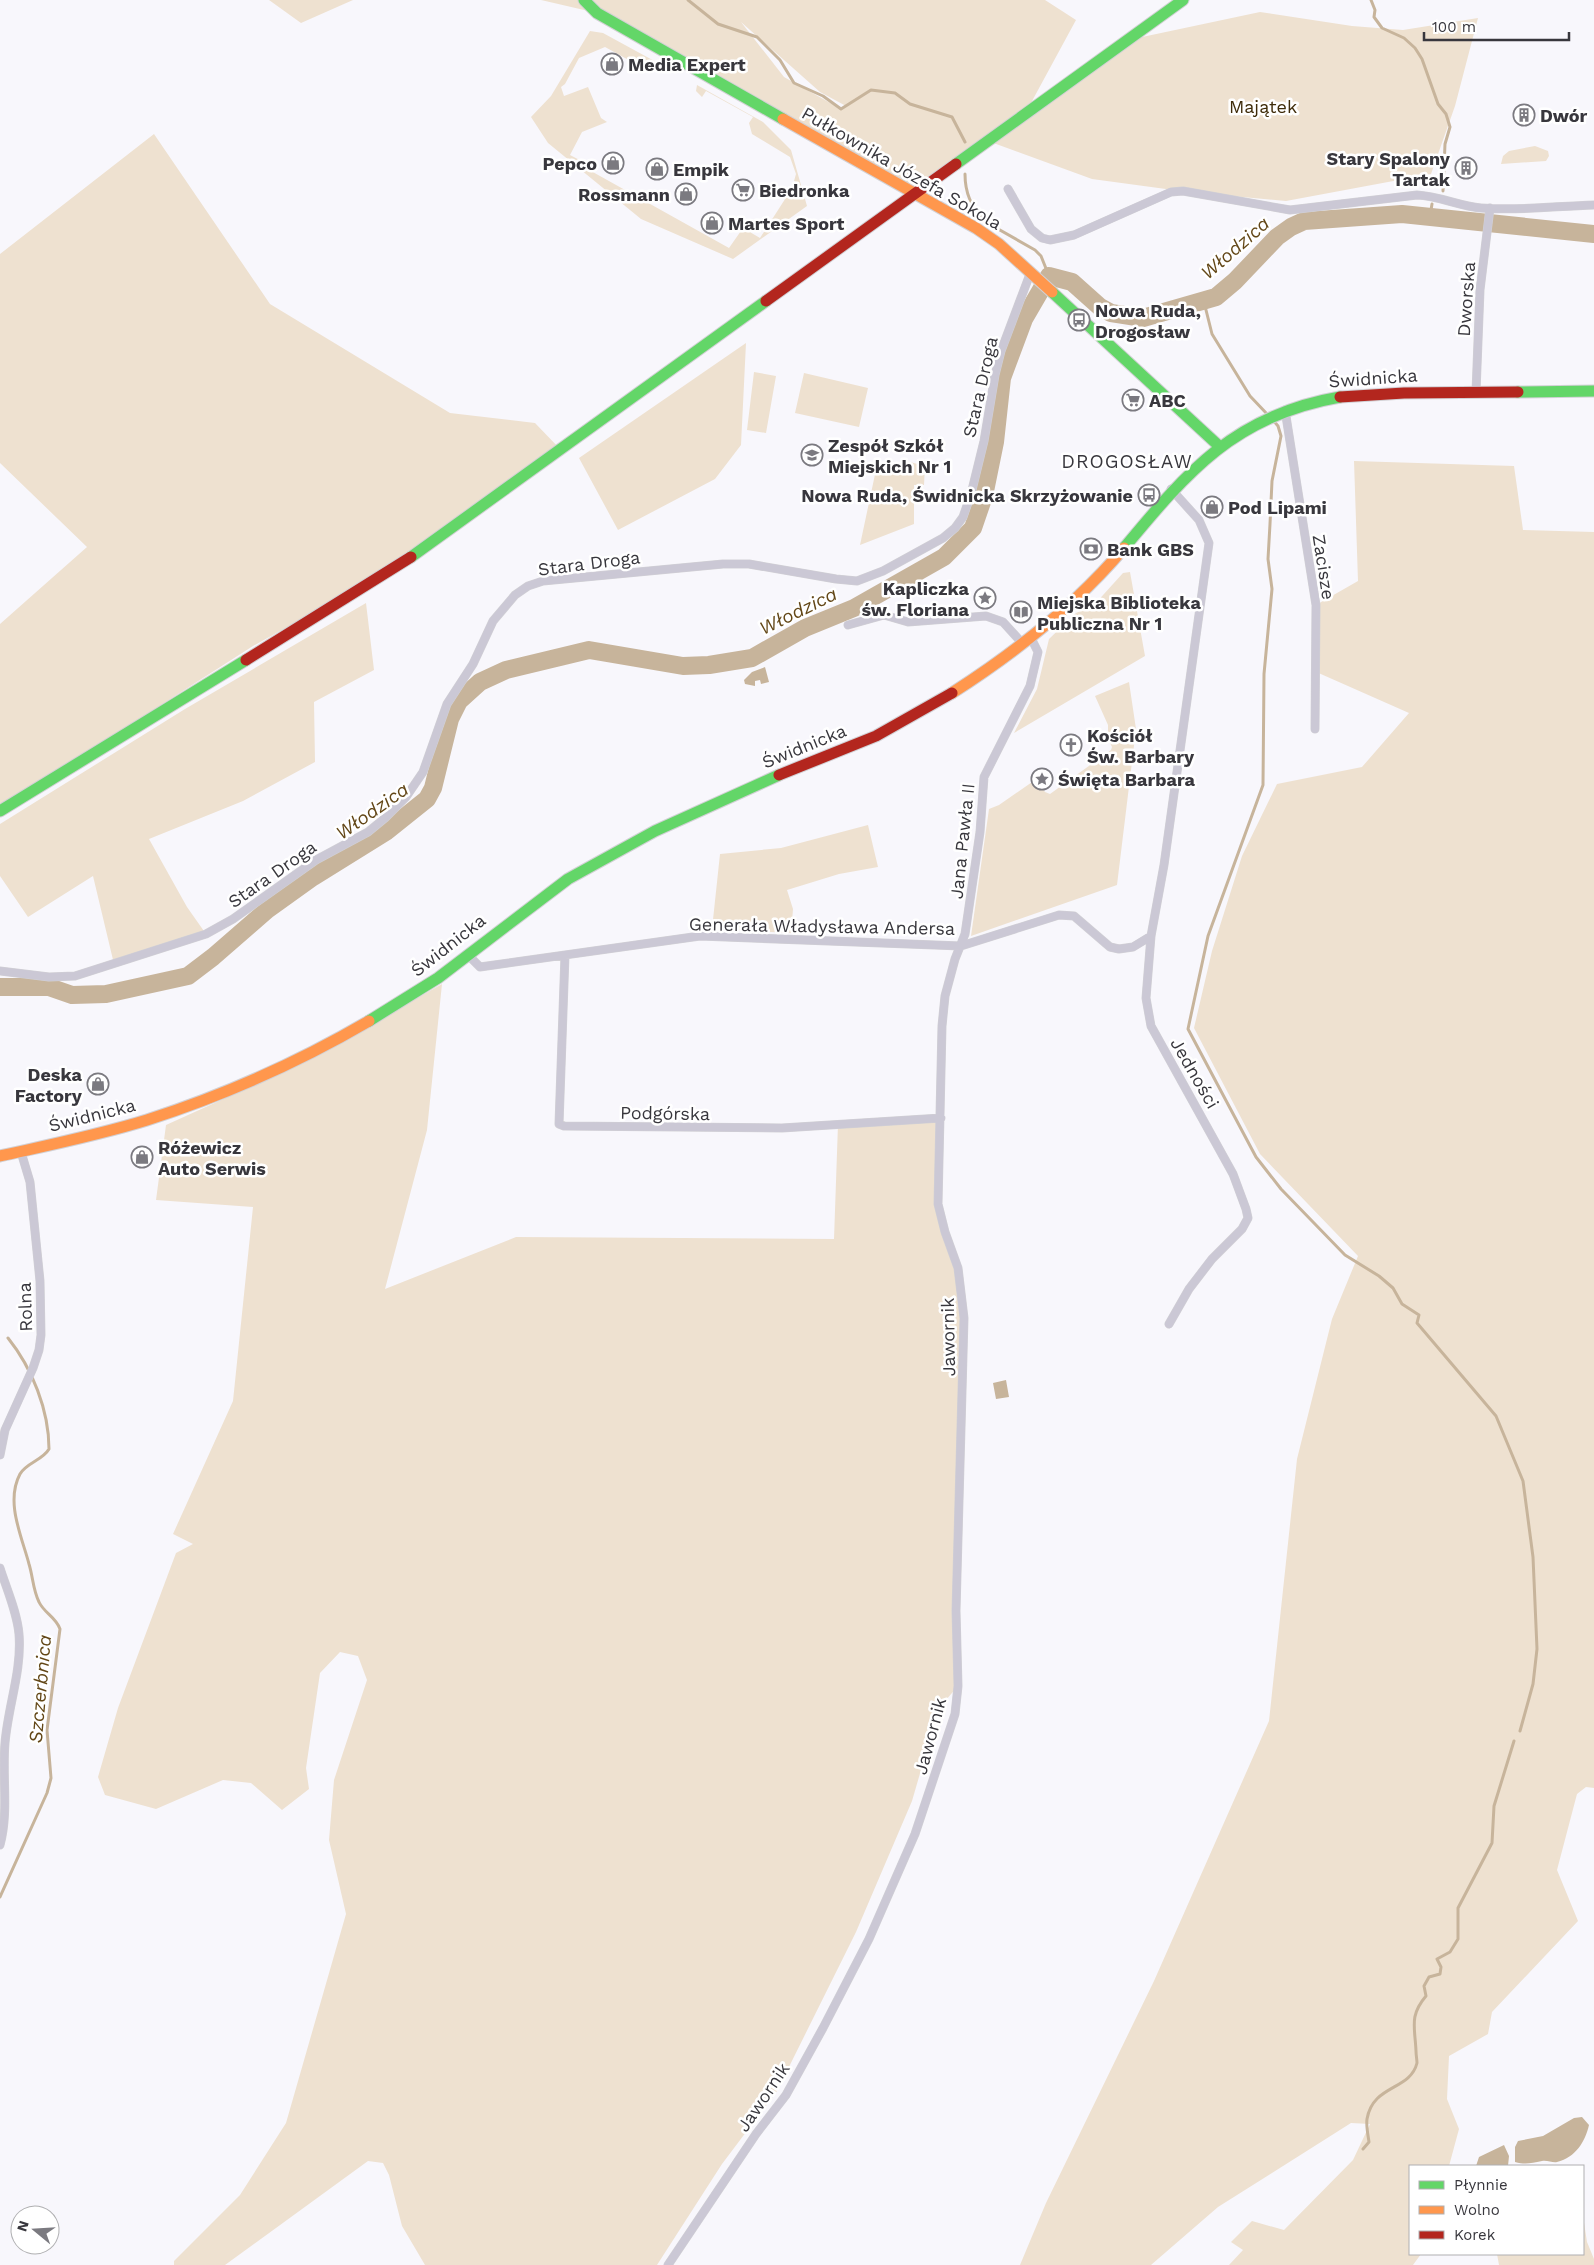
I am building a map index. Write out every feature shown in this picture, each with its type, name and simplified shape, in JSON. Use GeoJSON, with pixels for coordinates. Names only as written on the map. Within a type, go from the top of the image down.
{"type":"FeatureCollection","features":[{"type":"Feature","properties":{"kind":"street","name":"Pułkownika Józefa Sokola"},"geometry":{"type":"LineString","coordinates":[[584,0],[597,12],[999,244],[1218,446]]}},
{"type":"Feature","properties":{"kind":"street"},"geometry":{"type":"LineString","coordinates":[[0,811],[402,563],[1183,0]]}},
{"type":"Feature","properties":{"kind":"street"},"geometry":{"type":"LineString","coordinates":[[1008,189],[1031,229],[1036,235],[1050,240],[1074,235],[1160,196],[1183,191],[1290,210],[1417,195],[1432,196],[1490,211],[1594,205]]}},
{"type":"Feature","properties":{"kind":"street","name":"Dworska"},"geometry":{"type":"LineString","coordinates":[[1476,392],[1480,290],[1490,211]]}},
{"type":"Feature","properties":{"kind":"street","name":"Stara Droga"},"geometry":{"type":"LineString","coordinates":[[0,971],[49,977],[75,976],[206,934],[233,919],[316,860],[368,832],[406,797],[423,772],[447,704],[473,664],[493,621],[515,595],[528,586],[543,581],[723,564],[749,564],[836,580],[857,580],[883,571],[943,538],[963,517],[972,494],[997,367],[1034,278]]}},
{"type":"Feature","properties":{"kind":"street","name":"Świdnicka"},"geometry":{"type":"LineString","coordinates":[[0,1156],[164,1115],[216,1096],[286,1063],[371,1019],[436,979],[546,892],[593,864],[714,803],[891,728],[945,698],[1027,641],[1096,579],[1171,489],[1218,446],[1269,417],[1285,410],[1346,395],[1594,391]]}},
{"type":"Feature","properties":{"kind":"street","name":"Zacisze"},"geometry":{"type":"LineString","coordinates":[[1285,410],[1316,605],[1315,730]]}},
{"type":"Feature","properties":{"kind":"street"},"geometry":{"type":"LineString","coordinates":[[1150,936],[1164,865],[1209,544],[1199,520],[1171,489]]}},
{"type":"Feature","properties":{"kind":"street"},"geometry":{"type":"LineString","coordinates":[[848,625],[884,615],[908,622],[986,616],[1003,622],[1027,641]]}},
{"type":"Feature","properties":{"kind":"street","name":"Jana Pawła II"},"geometry":{"type":"LineString","coordinates":[[941,1118],[942,1026],[946,996],[965,934],[980,832],[984,777],[1030,686],[1038,652],[1027,641]]}},
{"type":"Feature","properties":{"kind":"street","name":"Generała Władysława Andersa"},"geometry":{"type":"LineString","coordinates":[[467,954],[480,967],[700,936],[961,946],[1059,915],[1074,916],[1110,947],[1119,949],[1133,947],[1150,936]]}},
{"type":"Feature","properties":{"kind":"street","name":"Jedności"},"geometry":{"type":"LineString","coordinates":[[1150,936],[1146,998],[1151,1026],[1233,1174],[1248,1218],[1242,1229],[1212,1260],[1190,1289],[1169,1324]]}},
{"type":"Feature","properties":{"kind":"street","name":"Podgórska"},"geometry":{"type":"LineString","coordinates":[[565,955],[559,1124],[564,1126],[782,1128],[941,1118]]}},
{"type":"Feature","properties":{"kind":"street","name":"Jawornik"},"geometry":{"type":"LineString","coordinates":[[668,2265],[756,2134],[786,2095],[823,2028],[869,1939],[915,1834],[955,1714],[958,1686],[956,1611],[964,1318],[958,1268],[945,1232],[938,1204],[941,1118]]}},
{"type":"Feature","properties":{"kind":"street","name":"Rolna"},"geometry":{"type":"LineString","coordinates":[[0,1455],[11,1413],[29,1378],[40,1350],[41,1335],[40,1291],[30,1182],[20,1152]]}},
{"type":"Feature","properties":{"kind":"street"},"geometry":{"type":"LineString","coordinates":[[0,1568],[17,1621],[20,1649],[5,1743],[4,1825],[0,1845]]}},
{"type":"Feature","properties":{"kind":"green space"},"geometry":{"type":"Polygon","coordinates":[[[269,0],[353,0],[301,23],[269,0]]]}},
{"type":"Feature","properties":{"kind":"green space","name":"Majątek"},"geometry":{"type":"Polygon","coordinates":[[[541,0],[1045,0],[1076,20],[1025,114],[1128,40],[1260,12],[1352,26],[1403,30],[1478,18],[1455,106],[1431,174],[1286,201],[1188,192],[1092,179],[988,141],[915,194],[597,13],[541,0]],[[741,22],[784,77],[841,109],[846,106],[820,92],[741,22]]]}},
{"type":"Feature","properties":{"kind":"green space"},"geometry":{"type":"Polygon","coordinates":[[[590,31],[603,33],[658,63],[655,69],[645,69],[605,47],[579,58],[565,84],[561,87],[564,96],[588,87],[601,118],[607,122],[582,132],[570,155],[593,167],[591,171],[729,248],[743,228],[760,238],[796,182],[794,181],[796,174],[790,157],[752,134],[749,123],[753,117],[706,91],[702,97],[696,91],[697,85],[763,122],[791,150],[807,206],[733,259],[641,219],[548,143],[531,117],[551,96],[590,31]]]}},
{"type":"Feature","properties":{"kind":"green space"},"geometry":{"type":"Polygon","coordinates":[[[154,134],[270,304],[450,413],[535,423],[561,450],[402,563],[253,646],[0,808],[0,624],[87,547],[0,463],[0,254],[154,134]]]}},
{"type":"Feature","properties":{"kind":"green space"},"geometry":{"type":"Polygon","coordinates":[[[1535,146],[1548,151],[1549,156],[1546,161],[1501,164],[1503,156],[1509,151],[1535,146]]]}},
{"type":"Feature","properties":{"kind":"green space"},"geometry":{"type":"Polygon","coordinates":[[[746,343],[741,445],[715,479],[618,530],[579,458],[746,343]]]}},
{"type":"Feature","properties":{"kind":"green space"},"geometry":{"type":"Polygon","coordinates":[[[754,372],[776,376],[766,433],[747,430],[754,372]]]}},
{"type":"Feature","properties":{"kind":"green space"},"geometry":{"type":"Polygon","coordinates":[[[804,373],[868,388],[859,427],[795,413],[804,373]]]}},
{"type":"Feature","properties":{"kind":"green space"},"geometry":{"type":"Polygon","coordinates":[[[1354,461],[1514,466],[1523,530],[1594,532],[1594,1788],[1586,1787],[1577,1794],[1557,1870],[1578,1921],[1492,2012],[1488,2034],[1449,2056],[1447,2099],[1459,2129],[1449,2165],[1409,2165],[1409,2255],[1420,2255],[1413,2265],[1229,2265],[1243,2250],[1231,2242],[1252,2221],[1284,2230],[1353,2160],[1370,2124],[1351,2123],[1218,2207],[1151,2265],[1020,2265],[1046,2203],[1154,1981],[1269,1721],[1297,1459],[1332,1319],[1358,1256],[1260,1154],[1194,1028],[1212,951],[1242,856],[1277,784],[1362,767],[1409,713],[1314,671],[1316,605],[1358,581],[1354,461]]]}},
{"type":"Feature","properties":{"kind":"green space"},"geometry":{"type":"Polygon","coordinates":[[[910,462],[925,466],[924,485],[914,485],[914,524],[860,545],[877,465],[908,471],[910,462]]]}},
{"type":"Feature","properties":{"kind":"green space"},"geometry":{"type":"Polygon","coordinates":[[[1130,572],[1145,656],[1014,733],[1037,689],[1049,639],[1076,613],[1094,605],[1123,573],[1130,572]]]}},
{"type":"Feature","properties":{"kind":"green space"},"geometry":{"type":"Polygon","coordinates":[[[366,603],[374,670],[314,702],[315,762],[243,801],[149,839],[187,907],[206,934],[114,964],[93,876],[28,917],[0,876],[0,824],[185,709],[366,603]]]}},
{"type":"Feature","properties":{"kind":"green space"},"geometry":{"type":"Polygon","coordinates":[[[1129,682],[1136,729],[1117,885],[971,936],[989,809],[999,805],[1035,780],[1045,792],[1050,794],[1111,750],[1112,747],[1108,739],[1108,725],[1095,696],[1129,682]]]}},
{"type":"Feature","properties":{"kind":"green space"},"geometry":{"type":"Polygon","coordinates":[[[868,825],[878,867],[839,874],[787,890],[793,909],[791,933],[712,929],[720,854],[781,848],[868,825]]]}},
{"type":"Feature","properties":{"kind":"green space"},"geometry":{"type":"Polygon","coordinates":[[[442,984],[427,1130],[385,1289],[516,1237],[834,1239],[838,1124],[941,1118],[938,1204],[962,1288],[958,1686],[939,1708],[912,1801],[856,1932],[777,2091],[722,2164],[657,2265],[425,2265],[402,2226],[389,2175],[383,2163],[368,2161],[225,2265],[174,2265],[174,2261],[240,2195],[286,2123],[346,1914],[329,1840],[334,1780],[367,1680],[358,1656],[340,1652],[320,1673],[306,1768],[309,1789],[282,1810],[251,1783],[223,1780],[156,1809],[105,1795],[98,1777],[118,1708],[176,1553],[193,1544],[173,1534],[233,1401],[253,1207],[156,1200],[166,1125],[305,1062],[442,984]]]}},
{"type":"Feature","properties":{"kind":"green space"},"geometry":{"type":"Polygon","coordinates":[[[1584,2222],[1587,2242],[1594,2259],[1594,2265],[1499,2265],[1497,2255],[1584,2255],[1584,2222]]]}},
{"type":"Feature","properties":{"kind":"shaded area"},"geometry":{"type":"Polygon","coordinates":[[[765,667],[769,682],[761,684],[760,680],[755,681],[755,686],[745,684],[744,680],[752,672],[765,667]]]}},
{"type":"Feature","properties":{"kind":"shaded area"},"geometry":{"type":"Polygon","coordinates":[[[1006,1380],[1009,1397],[996,1399],[993,1383],[1006,1380]]]}},
{"type":"Feature","properties":{"kind":"shaded area"},"geometry":{"type":"Polygon","coordinates":[[[1582,2117],[1589,2125],[1582,2143],[1574,2153],[1564,2160],[1525,2164],[1515,2162],[1515,2147],[1518,2141],[1543,2136],[1574,2118],[1582,2117]]]}},
{"type":"Feature","properties":{"kind":"shaded area"},"geometry":{"type":"Polygon","coordinates":[[[1504,2145],[1509,2156],[1508,2165],[1476,2165],[1479,2157],[1504,2145]]]}},
{"type":"Feature","properties":{"kind":"waterway"},"geometry":{"type":"LineString","coordinates":[[688,0],[718,24],[757,37],[780,60],[794,83],[823,96],[841,109],[871,90],[895,93],[910,104],[952,117],[965,142]]}},
{"type":"Feature","properties":{"kind":"waterway"},"geometry":{"type":"LineString","coordinates":[[1371,0],[1375,10],[1374,17],[1382,28],[1404,38],[1415,48],[1422,59],[1438,104],[1446,114],[1450,127],[1445,144],[1443,191]]}},
{"type":"Feature","properties":{"kind":"waterway"},"geometry":{"type":"LineString","coordinates":[[965,174],[966,187],[970,199],[984,221],[1035,250],[1041,256],[1049,276]]}},
{"type":"Feature","properties":{"kind":"waterway"},"geometry":{"type":"LineString","coordinates":[[1430,216],[1432,204]]}},
{"type":"Feature","properties":{"kind":"waterway","name":"Włodzica"},"geometry":{"type":"LineString","coordinates":[[0,987],[49,987],[72,995],[106,994],[188,976],[267,910],[313,877],[387,831],[427,799],[433,788],[450,719],[459,701],[480,682],[506,670],[589,650],[683,666],[709,665],[752,658],[805,628],[854,608],[944,557],[973,528],[984,496],[995,442],[1002,378],[1024,319],[1049,276],[1072,282],[1100,307],[1111,313],[1143,318],[1216,297],[1235,281],[1277,237],[1304,221],[1402,214],[1594,234]]}},
{"type":"Feature","properties":{"kind":"waterway"},"geometry":{"type":"LineString","coordinates":[[1204,302],[1212,334],[1250,396],[1268,415]]}},
{"type":"Feature","properties":{"kind":"waterway"},"geometry":{"type":"LineString","coordinates":[[1272,419],[1278,426],[1281,436],[1272,481],[1268,559],[1272,589],[1264,674],[1263,785],[1208,936],[1188,1029],[1256,1157],[1281,1189],[1345,1255],[1379,1276],[1393,1288],[1402,1304],[1419,1315],[1417,1323],[1496,1416],[1523,1481],[1533,1557],[1537,1649],[1533,1684],[1520,1731]]}},
{"type":"Feature","properties":{"kind":"waterway","name":"Szczerbnica"},"geometry":{"type":"LineString","coordinates":[[0,1897],[47,1793],[51,1778],[47,1730],[60,1629],[56,1621],[41,1606],[37,1597],[14,1508],[14,1496],[20,1474],[49,1449],[46,1419],[38,1390],[25,1363],[8,1338]]}},
{"type":"Feature","properties":{"kind":"waterway"},"geometry":{"type":"LineString","coordinates":[[1363,2149],[1369,2142],[1367,2119],[1376,2099],[1407,2079],[1417,2063],[1414,2022],[1417,2010],[1426,1996],[1424,1986],[1429,1977],[1440,1974],[1441,1967],[1437,1959],[1450,1952],[1458,1939],[1458,1908],[1492,1843],[1494,1806],[1514,1741]]}},
{"type":"Feature","properties":{"kind":"traffic: fast"},"geometry":{"type":"LineString","coordinates":[[584,0],[597,13],[783,119]]}},
{"type":"Feature","properties":{"kind":"traffic: fast"},"geometry":{"type":"LineString","coordinates":[[956,164],[1183,0]]}},
{"type":"Feature","properties":{"kind":"traffic: fast"},"geometry":{"type":"LineString","coordinates":[[1052,292],[1219,446]]}},
{"type":"Feature","properties":{"kind":"traffic: fast"},"geometry":{"type":"LineString","coordinates":[[411,557],[766,301]]}},
{"type":"Feature","properties":{"kind":"traffic: fast"},"geometry":{"type":"LineString","coordinates":[[1518,392],[1594,391]]}},
{"type":"Feature","properties":{"kind":"traffic: fast"},"geometry":{"type":"LineString","coordinates":[[1124,548],[1170,494],[1193,471],[1242,432],[1271,417],[1303,405],[1340,397]]}},
{"type":"Feature","properties":{"kind":"traffic: fast"},"geometry":{"type":"LineString","coordinates":[[0,811],[246,660]]}},
{"type":"Feature","properties":{"kind":"traffic: fast"},"geometry":{"type":"LineString","coordinates":[[369,1021],[438,978],[568,879],[655,831],[779,775]]}},
{"type":"Feature","properties":{"kind":"traffic: slow"},"geometry":{"type":"LineString","coordinates":[[783,119],[976,228],[999,244],[1052,292]]}},
{"type":"Feature","properties":{"kind":"traffic: slow"},"geometry":{"type":"LineString","coordinates":[[952,693],[1044,627],[1065,609],[1124,548]]}},
{"type":"Feature","properties":{"kind":"traffic: slow"},"geometry":{"type":"LineString","coordinates":[[0,1156],[111,1130],[205,1100],[289,1064],[369,1021]]}},
{"type":"Feature","properties":{"kind":"traffic: jam"},"geometry":{"type":"LineString","coordinates":[[766,301],[956,164]]}},
{"type":"Feature","properties":{"kind":"traffic: jam"},"geometry":{"type":"LineString","coordinates":[[1340,397],[1404,393],[1518,392]]}},
{"type":"Feature","properties":{"kind":"traffic: jam"},"geometry":{"type":"LineString","coordinates":[[246,660],[411,557]]}},
{"type":"Feature","properties":{"kind":"traffic: jam"},"geometry":{"type":"LineString","coordinates":[[779,775],[876,736],[952,693]]}},
{"type":"Feature","properties":{"kind":"place","name":"Media Expert"},"geometry":{"type":"Point","coordinates":[612,64]}},
{"type":"Feature","properties":{"kind":"place","name":"Dwór"},"geometry":{"type":"Point","coordinates":[1524,115]}},
{"type":"Feature","properties":{"kind":"place","name":"Pepco"},"geometry":{"type":"Point","coordinates":[613,163]}},
{"type":"Feature","properties":{"kind":"place","name":"Stary Spalony Tartak"},"geometry":{"type":"Point","coordinates":[1466,168]}},
{"type":"Feature","properties":{"kind":"place","name":"Empik"},"geometry":{"type":"Point","coordinates":[657,169]}},
{"type":"Feature","properties":{"kind":"place","name":"Biedronka"},"geometry":{"type":"Point","coordinates":[743,190]}},
{"type":"Feature","properties":{"kind":"place","name":"Rossmann"},"geometry":{"type":"Point","coordinates":[686,194]}},
{"type":"Feature","properties":{"kind":"place","name":"Martes Sport"},"geometry":{"type":"Point","coordinates":[712,223]}},
{"type":"Feature","properties":{"kind":"place","name":"Nowa Ruda, Drogosław"},"geometry":{"type":"Point","coordinates":[1079,320]}},
{"type":"Feature","properties":{"kind":"place","name":"ABC"},"geometry":{"type":"Point","coordinates":[1133,400]}},
{"type":"Feature","properties":{"kind":"place","name":"Zespół Szkół Miejskich Nr 1"},"geometry":{"type":"Point","coordinates":[812,455]}},
{"type":"Feature","properties":{"kind":"place","name":"Nowa Ruda, Świdnicka Skrzyżowanie"},"geometry":{"type":"Point","coordinates":[1149,495]}},
{"type":"Feature","properties":{"kind":"place","name":"Pod Lipami"},"geometry":{"type":"Point","coordinates":[1212,507]}},
{"type":"Feature","properties":{"kind":"place","name":"Bank GBS"},"geometry":{"type":"Point","coordinates":[1091,549]}},
{"type":"Feature","properties":{"kind":"place","name":"Kapliczka św. Floriana"},"geometry":{"type":"Point","coordinates":[985,598]}},
{"type":"Feature","properties":{"kind":"place","name":"Miejska Biblioteka Publiczna Nr 1"},"geometry":{"type":"Point","coordinates":[1021,612]}},
{"type":"Feature","properties":{"kind":"place","name":"Kościół Św. Barbary"},"geometry":{"type":"Point","coordinates":[1071,745]}},
{"type":"Feature","properties":{"kind":"place","name":"Święta Barbara"},"geometry":{"type":"Point","coordinates":[1042,779]}},
{"type":"Feature","properties":{"kind":"place","name":"Deska Factory"},"geometry":{"type":"Point","coordinates":[98,1084]}},
{"type":"Feature","properties":{"kind":"place","name":"Różewicz Auto Serwis"},"geometry":{"type":"Point","coordinates":[142,1157]}},
{"type":"Feature","properties":{"kind":"district","name":"DROGOSŁAW"},"geometry":{"type":"Point","coordinates":[1127,461]}}]}
